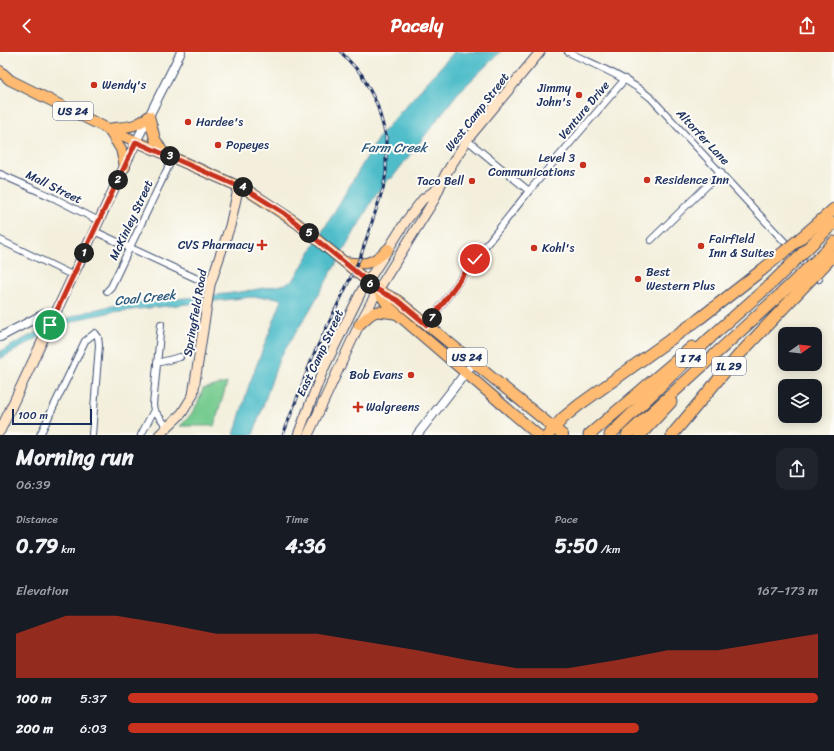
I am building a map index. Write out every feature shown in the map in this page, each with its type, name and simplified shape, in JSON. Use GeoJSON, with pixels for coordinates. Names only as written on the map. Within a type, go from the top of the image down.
{"type":"FeatureCollection","features":[{"type":"Feature","properties":{"kind":"highway"},"geometry":{"type":"LineString","coordinates":[[555,433],[563,418],[579,405],[705,315],[762,270],[834,209]]}},
{"type":"Feature","properties":{"kind":"highway","name":"I 74"},"geometry":{"type":"LineString","coordinates":[[610,435],[711,337],[773,282],[834,223]]}},
{"type":"Feature","properties":{"kind":"highway","name":"I 74"},"geometry":{"type":"LineString","coordinates":[[627,435],[765,307],[787,296],[832,251]]}},
{"type":"Feature","properties":{"kind":"highway","name":"IL 29"},"geometry":{"type":"LineString","coordinates":[[672,435],[787,296]]}},
{"type":"Feature","properties":{"kind":"highway"},"geometry":{"type":"LineString","coordinates":[[640,435],[765,307]]}},
{"type":"Feature","properties":{"kind":"highway"},"geometry":{"type":"LineString","coordinates":[[589,435],[688,350],[711,337]]}},
{"type":"Feature","properties":{"kind":"main road","name":"West Camp Street"},"geometry":{"type":"LineString","coordinates":[[378,290],[434,200],[437,189],[468,140],[540,52]]}},
{"type":"Feature","properties":{"kind":"main road","name":"US 24"},"geometry":{"type":"LineString","coordinates":[[0,71],[5,79],[136,142],[239,186],[284,213],[378,290],[397,300],[474,362],[555,433]]}},
{"type":"Feature","properties":{"kind":"main road"},"geometry":{"type":"LineString","coordinates":[[124,167],[122,149],[108,129],[133,126],[139,124],[149,116],[155,139],[168,155]]}},
{"type":"Feature","properties":{"kind":"main road"},"geometry":{"type":"LineString","coordinates":[[0,431],[5,417],[74,276],[136,142]]}},
{"type":"Feature","properties":{"kind":"main road","name":"Springfield Road"},"geometry":{"type":"LineString","coordinates":[[159,435],[185,410],[193,395],[208,300],[215,270],[230,226],[239,186]]}},
{"type":"Feature","properties":{"kind":"main road","name":"West Camp Street"},"geometry":{"type":"LineString","coordinates":[[368,282],[388,249],[423,199],[437,189]]}},
{"type":"Feature","properties":{"kind":"main road"},"geometry":{"type":"LineString","coordinates":[[344,262],[368,264],[377,259],[388,249]]}},
{"type":"Feature","properties":{"kind":"main road","name":"East Camp Street"},"geometry":{"type":"LineString","coordinates":[[298,435],[323,370],[368,282]]}},
{"type":"Feature","properties":{"kind":"main road","name":"US 24"},"geometry":{"type":"LineString","coordinates":[[378,290],[389,308],[538,435]]}},
{"type":"Feature","properties":{"kind":"main road","name":"East Camp Street"},"geometry":{"type":"LineString","coordinates":[[308,435],[378,290]]}},
{"type":"Feature","properties":{"kind":"main road"},"geometry":{"type":"LineString","coordinates":[[360,325],[374,311],[381,310],[397,314]]}},
{"type":"Feature","properties":{"kind":"street"},"geometry":{"type":"LineString","coordinates":[[136,142],[181,52]]}},
{"type":"Feature","properties":{"kind":"street","name":"Altorfer Lane"},"geometry":{"type":"LineString","coordinates":[[568,52],[625,79],[652,98],[819,279]]}},
{"type":"Feature","properties":{"kind":"street","name":"Venture Drive"},"geometry":{"type":"LineString","coordinates":[[427,325],[475,259],[529,191],[625,79]]}},
{"type":"Feature","properties":{"kind":"street"},"geometry":{"type":"LineString","coordinates":[[468,140],[529,191]]}},
{"type":"Feature","properties":{"kind":"street","name":"McKinley Street"},"geometry":{"type":"LineString","coordinates":[[107,291],[111,287],[130,248],[168,155]]}},
{"type":"Feature","properties":{"kind":"street"},"geometry":{"type":"LineString","coordinates":[[650,240],[721,172]]}},
{"type":"Feature","properties":{"kind":"street","name":"Mall Street"},"geometry":{"type":"LineString","coordinates":[[0,174],[54,198],[99,221]]}},
{"type":"Feature","properties":{"kind":"street"},"geometry":{"type":"LineString","coordinates":[[94,231],[204,282]]}},
{"type":"Feature","properties":{"kind":"street"},"geometry":{"type":"LineString","coordinates":[[0,240],[74,276]]}},
{"type":"Feature","properties":{"kind":"street"},"geometry":{"type":"LineString","coordinates":[[0,337],[45,314],[52,321]]}},
{"type":"Feature","properties":{"kind":"street"},"geometry":{"type":"LineString","coordinates":[[161,324],[153,405],[154,410],[168,428]]}},
{"type":"Feature","properties":{"kind":"street"},"geometry":{"type":"LineString","coordinates":[[40,435],[86,341],[92,334],[96,334],[99,346],[92,435]]}},
{"type":"Feature","properties":{"kind":"street"},"geometry":{"type":"LineString","coordinates":[[157,363],[180,357]]}},
{"type":"Feature","properties":{"kind":"street"},"geometry":{"type":"LineString","coordinates":[[416,435],[474,362]]}},
{"type":"Feature","properties":{"kind":"street"},"geometry":{"type":"LineString","coordinates":[[141,435],[154,410]]}},
{"type":"Feature","properties":{"kind":"green space"},"geometry":{"type":"Polygon","coordinates":[[[227,383],[214,426],[180,426],[194,409],[203,389],[227,383]]]}},
{"type":"Feature","properties":{"kind":"water","name":"Farm Creek"},"geometry":{"type":"Polygon","coordinates":[[[454,52],[501,52],[457,94],[392,178],[388,179],[376,194],[308,313],[279,359],[253,435],[234,435],[249,385],[282,300],[279,298],[252,297],[112,312],[88,317],[59,326],[0,359],[0,352],[27,337],[68,318],[97,309],[131,303],[245,291],[282,285],[293,281],[380,135],[454,52]]]}},
{"type":"Feature","properties":{"kind":"railway"},"geometry":{"type":"LineString","coordinates":[[283,435],[313,356],[360,258],[383,189],[386,173],[386,136],[377,104],[362,75],[341,52]]}},
{"type":"Feature","properties":{"kind":"place","name":"Wendy's"},"geometry":{"type":"Point","coordinates":[94,85]}},
{"type":"Feature","properties":{"kind":"place","name":"Jimmy John's"},"geometry":{"type":"Point","coordinates":[579,95]}},
{"type":"Feature","properties":{"kind":"place","name":"Hardee's"},"geometry":{"type":"Point","coordinates":[188,122]}},
{"type":"Feature","properties":{"kind":"place","name":"Popeyes"},"geometry":{"type":"Point","coordinates":[218,145]}},
{"type":"Feature","properties":{"kind":"place","name":"Level 3 Communications"},"geometry":{"type":"Point","coordinates":[583,165]}},
{"type":"Feature","properties":{"kind":"place","name":"Residence Inn"},"geometry":{"type":"Point","coordinates":[647,180]}},
{"type":"Feature","properties":{"kind":"place","name":"Taco Bell"},"geometry":{"type":"Point","coordinates":[472,181]}},
{"type":"Feature","properties":{"kind":"place","name":"CVS Pharmacy"},"geometry":{"type":"Point","coordinates":[262,245]}},
{"type":"Feature","properties":{"kind":"place","name":"Fairfield Inn & Suites"},"geometry":{"type":"Point","coordinates":[701,246]}},
{"type":"Feature","properties":{"kind":"place","name":"Kohl's"},"geometry":{"type":"Point","coordinates":[534,248]}},
{"type":"Feature","properties":{"kind":"place","name":"Best Western Plus"},"geometry":{"type":"Point","coordinates":[638,279]}},
{"type":"Feature","properties":{"kind":"place","name":"Bob Evans"},"geometry":{"type":"Point","coordinates":[411,375]}},
{"type":"Feature","properties":{"kind":"place","name":"Walgreens"},"geometry":{"type":"Point","coordinates":[358,407]}},
{"type":"Feature","properties":{"kind":"route"},"geometry":{"type":"LineString","coordinates":[[50,325],[136,142],[239,186],[284,213],[378,290],[397,300],[427,325],[475,259]]}},
{"type":"Feature","properties":{"kind":"water label","name":"Coal Creek"},"geometry":{"type":"Point","coordinates":[145,297]}}]}
